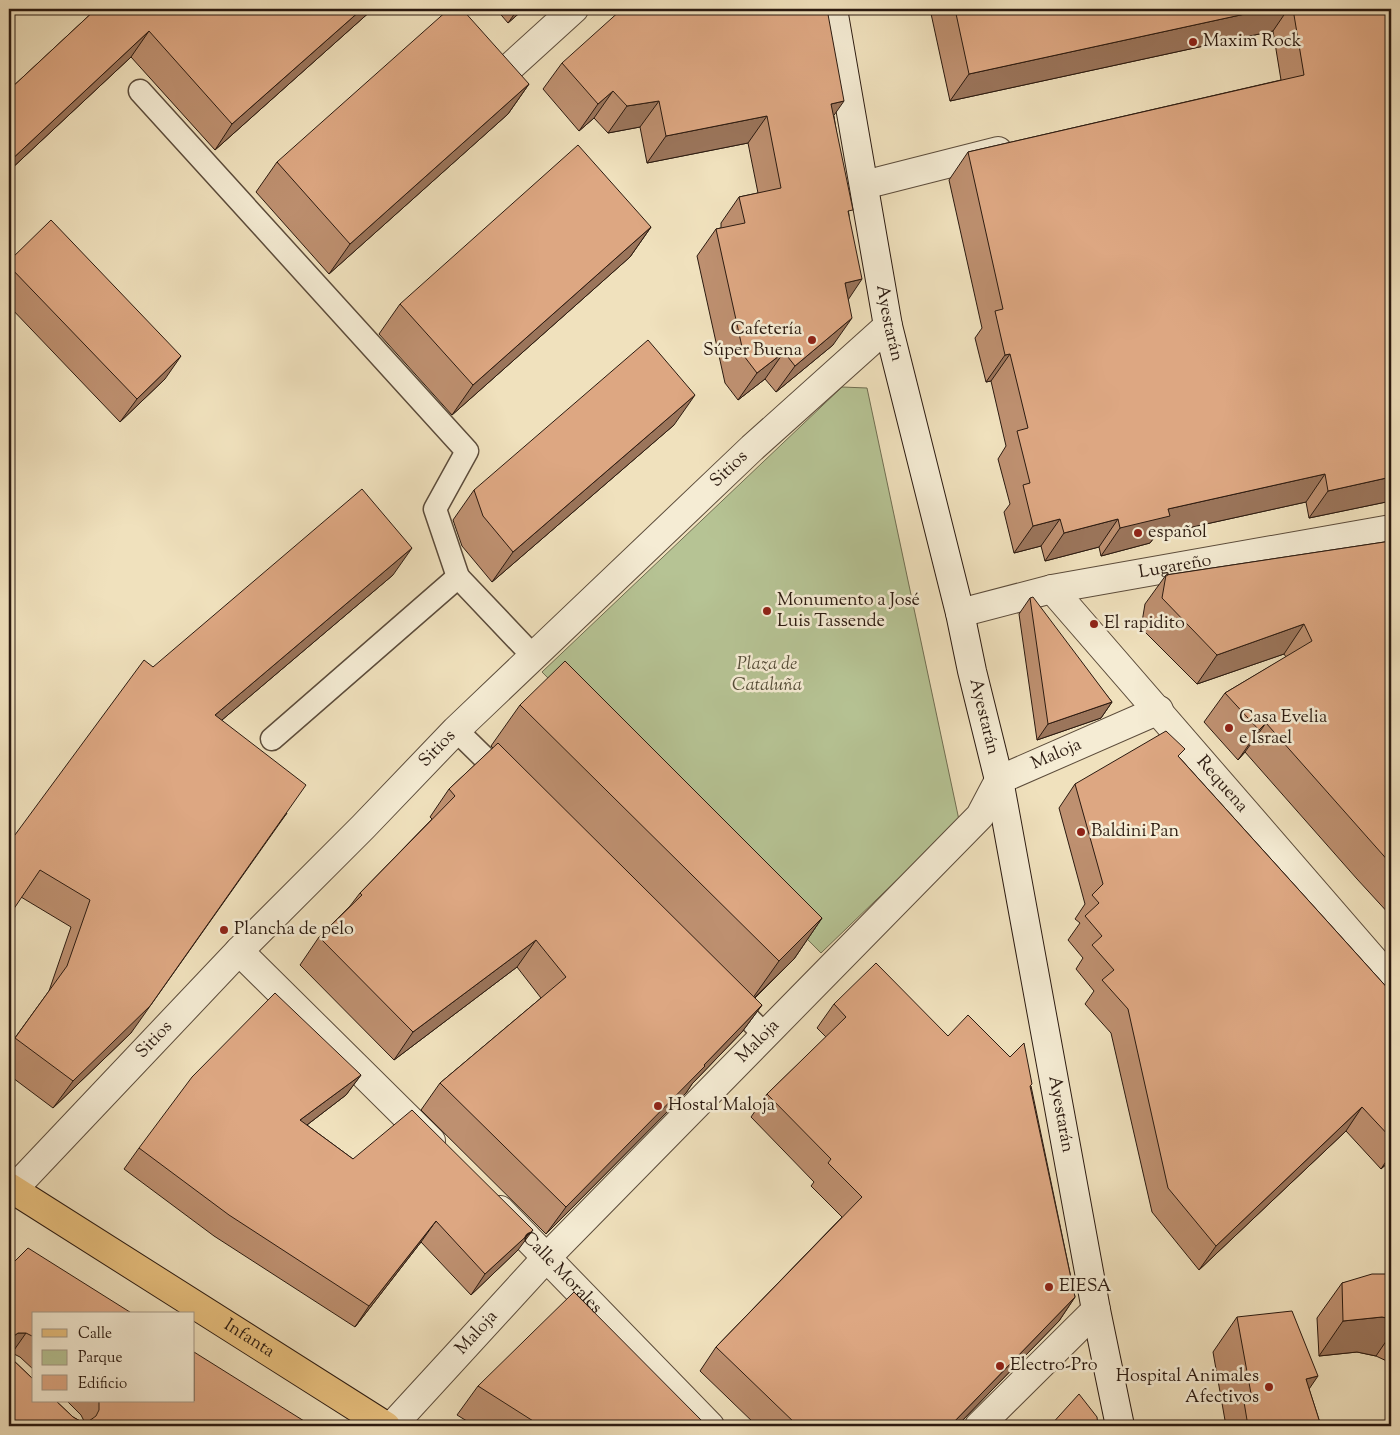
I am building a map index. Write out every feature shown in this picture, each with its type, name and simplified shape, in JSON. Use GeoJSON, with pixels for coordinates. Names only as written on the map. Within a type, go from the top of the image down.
{"type":"FeatureCollection","features":[{"type":"Feature","properties":{"kind":"main road","name":"Infanta"},"geometry":{"type":"LineString","coordinates":[[10,1190],[386,1426]]}},
{"type":"Feature","properties":{"kind":"street"},"geometry":{"type":"LineString","coordinates":[[508,69],[574,9]]}},
{"type":"Feature","properties":{"kind":"street","name":"Ayestarán"},"geometry":{"type":"LineString","coordinates":[[833,9],[888,326],[960,613],[972,671],[999,780],[1096,1310],[1120,1426]]}},
{"type":"Feature","properties":{"kind":"street"},"geometry":{"type":"LineString","coordinates":[[864,184],[1024,144]]}},
{"type":"Feature","properties":{"kind":"street","name":"Sitios"},"geometry":{"type":"LineString","coordinates":[[10,1190],[239,951],[370,820],[456,730],[752,448],[888,326]]}},
{"type":"Feature","properties":{"kind":"street","name":"Lugareño"},"geometry":{"type":"LineString","coordinates":[[960,613],[1052,589],[1391,529]]}},
{"type":"Feature","properties":{"kind":"street","name":"Requena"},"geometry":{"type":"LineString","coordinates":[[1052,589],[1159,710],[1391,980]]}},
{"type":"Feature","properties":{"kind":"street","name":"Maloja"},"geometry":{"type":"LineString","coordinates":[[392,1426],[547,1257],[980,816],[999,780],[1159,710]]}},
{"type":"Feature","properties":{"kind":"street"},"geometry":{"type":"LineString","coordinates":[[239,951],[448,1159]]}},
{"type":"Feature","properties":{"kind":"street","name":"Calle Morales"},"geometry":{"type":"LineString","coordinates":[[484,1194],[710,1426]]}},
{"type":"Feature","properties":{"kind":"street"},"geometry":{"type":"LineString","coordinates":[[979,1426],[1096,1310]]}},
{"type":"Feature","properties":{"kind":"lane"},"geometry":{"type":"LineString","coordinates":[[140,91],[467,451],[435,509],[458,577],[534,657]]}},
{"type":"Feature","properties":{"kind":"lane"},"geometry":{"type":"LineString","coordinates":[[272,739],[458,577]]}},
{"type":"Feature","properties":{"kind":"lane"},"geometry":{"type":"LineString","coordinates":[[456,730],[517,790]]}},
{"type":"Feature","properties":{"kind":"lane"},"geometry":{"type":"LineString","coordinates":[[716,986],[766,1035]]}},
{"type":"Feature","properties":{"kind":"green space","name":"Plaza de Cataluña"},"geometry":{"type":"Polygon","coordinates":[[[842,387],[867,388],[959,820],[821,953],[542,672],[842,387]]]}},
{"type":"Feature","properties":{"kind":"building"},"geometry":{"type":"Polygon","coordinates":[[[96,9],[362,9],[232,124],[149,31],[9,162],[9,90],[96,9]]]}},
{"type":"Feature","properties":{"kind":"building"},"geometry":{"type":"Polygon","coordinates":[[[449,9],[462,9],[529,84],[350,244],[277,162],[449,9]]]}},
{"type":"Feature","properties":{"kind":"building"},"geometry":{"type":"Polygon","coordinates":[[[622,9],[827,9],[844,101],[831,104],[853,210],[848,211],[862,279],[845,283],[852,318],[795,366],[784,352],[757,373],[744,356],[716,229],[745,223],[739,197],[781,188],[767,116],[666,136],[659,101],[627,106],[613,91],[598,104],[562,63],[622,9]]]}},
{"type":"Feature","properties":{"kind":"building"},"geometry":{"type":"Polygon","coordinates":[[[955,9],[1268,9],[969,74],[955,9]]]}},
{"type":"Feature","properties":{"kind":"building"},"geometry":{"type":"Polygon","coordinates":[[[1293,9],[1391,9],[1391,477],[1328,491],[1325,474],[1168,509],[1170,516],[1120,528],[1118,519],[1064,533],[1060,519],[1033,526],[1023,485],[1030,483],[1017,431],[1028,428],[1010,354],[1005,355],[995,311],[1003,309],[968,152],[1304,75],[1293,9]]]}},
{"type":"Feature","properties":{"kind":"building"},"geometry":{"type":"Polygon","coordinates":[[[578,145],[651,227],[473,385],[400,304],[578,145]]]}},
{"type":"Feature","properties":{"kind":"building"},"geometry":{"type":"Polygon","coordinates":[[[51,220],[181,356],[137,399],[9,266],[9,261],[51,220]]]}},
{"type":"Feature","properties":{"kind":"building"},"geometry":{"type":"Polygon","coordinates":[[[648,340],[695,395],[513,552],[483,516],[474,490],[648,340]]]}},
{"type":"Feature","properties":{"kind":"building"},"geometry":{"type":"Polygon","coordinates":[[[362,489],[412,548],[215,715],[306,785],[150,1006],[73,1081],[15,1038],[67,966],[90,900],[40,870],[9,916],[9,843],[144,660],[153,667],[362,489]]]}},
{"type":"Feature","properties":{"kind":"building"},"geometry":{"type":"Polygon","coordinates":[[[1391,541],[1391,864],[1266,723],[1259,730],[1225,693],[1312,641],[1304,624],[1217,655],[1162,598],[1166,575],[1391,541]]]}},
{"type":"Feature","properties":{"kind":"building"},"geometry":{"type":"Polygon","coordinates":[[[1033,597],[1112,702],[1048,724],[1030,598],[1033,597]]]}},
{"type":"Feature","properties":{"kind":"building"},"geometry":{"type":"Polygon","coordinates":[[[565,661],[822,918],[779,961],[520,705],[565,661]]]}},
{"type":"Feature","properties":{"kind":"building"},"geometry":{"type":"Polygon","coordinates":[[[1166,731],[1185,749],[1178,756],[1391,992],[1391,1138],[1362,1107],[1216,1246],[1168,1188],[1128,1009],[1102,980],[1114,970],[1092,945],[1102,936],[1085,916],[1099,903],[1092,895],[1103,884],[1075,784],[1166,731]]]}},
{"type":"Feature","properties":{"kind":"building"},"geometry":{"type":"Polygon","coordinates":[[[498,743],[762,1005],[705,1066],[566,1207],[440,1083],[566,977],[536,940],[413,1032],[319,937],[362,895],[360,893],[455,796],[449,789],[498,743]]]}},
{"type":"Feature","properties":{"kind":"building"},"geometry":{"type":"Polygon","coordinates":[[[876,963],[948,1036],[968,1015],[1010,1057],[1024,1043],[1032,1084],[1030,1086],[1075,1297],[950,1426],[798,1426],[716,1347],[862,1197],[828,1163],[831,1159],[767,1094],[846,1017],[834,1004],[876,963]]]}},
{"type":"Feature","properties":{"kind":"building"},"geometry":{"type":"Polygon","coordinates":[[[275,993],[361,1075],[300,1120],[353,1159],[412,1110],[533,1230],[485,1274],[436,1221],[369,1306],[229,1215],[139,1148],[192,1077],[275,993]]]}},
{"type":"Feature","properties":{"kind":"building"},"geometry":{"type":"Polygon","coordinates":[[[28,1248],[130,1312],[32,1312],[32,1336],[26,1333],[18,1333],[9,1342],[9,1267],[28,1248]]]}},
{"type":"Feature","properties":{"kind":"building"},"geometry":{"type":"Polygon","coordinates":[[[1372,1274],[1391,1274],[1391,1319],[1382,1317],[1343,1321],[1342,1283],[1372,1274]]]}},
{"type":"Feature","properties":{"kind":"building"},"geometry":{"type":"Polygon","coordinates":[[[574,1292],[707,1426],[541,1426],[478,1386],[574,1292]]]}},
{"type":"Feature","properties":{"kind":"building"},"geometry":{"type":"Polygon","coordinates":[[[1292,1311],[1318,1376],[1306,1379],[1321,1426],[1248,1426],[1244,1402],[1252,1399],[1237,1317],[1292,1311]]]}},
{"type":"Feature","properties":{"kind":"building"},"geometry":{"type":"Polygon","coordinates":[[[195,1353],[312,1426],[9,1426],[9,1354],[32,1378],[32,1402],[57,1402],[80,1421],[89,1421],[96,1416],[99,1410],[99,1402],[195,1402],[195,1353]]]}},
{"type":"Feature","properties":{"kind":"building"},"geometry":{"type":"Polygon","coordinates":[[[1079,1394],[1097,1417],[1098,1426],[1050,1426],[1079,1394]]]}},
{"type":"Feature","properties":{"kind":"place","name":"Maxim Rock"},"geometry":{"type":"Point","coordinates":[1193,42]}},
{"type":"Feature","properties":{"kind":"place","name":"Cafetería Súper Buena"},"geometry":{"type":"Point","coordinates":[812,340]}},
{"type":"Feature","properties":{"kind":"place","name":"español"},"geometry":{"type":"Point","coordinates":[1138,533]}},
{"type":"Feature","properties":{"kind":"place","name":"Monumento a José Luis Tassende"},"geometry":{"type":"Point","coordinates":[767,611]}},
{"type":"Feature","properties":{"kind":"place","name":"El rapidito"},"geometry":{"type":"Point","coordinates":[1094,624]}},
{"type":"Feature","properties":{"kind":"place","name":"Casa Evelia e Israel"},"geometry":{"type":"Point","coordinates":[1229,728]}},
{"type":"Feature","properties":{"kind":"place","name":"Baldini Pan"},"geometry":{"type":"Point","coordinates":[1081,832]}},
{"type":"Feature","properties":{"kind":"place","name":"Plancha de pelo"},"geometry":{"type":"Point","coordinates":[224,930]}},
{"type":"Feature","properties":{"kind":"place","name":"Hostal Maloja"},"geometry":{"type":"Point","coordinates":[658,1106]}},
{"type":"Feature","properties":{"kind":"place","name":"EIESA"},"geometry":{"type":"Point","coordinates":[1049,1287]}},
{"type":"Feature","properties":{"kind":"place","name":"Electro-Pro"},"geometry":{"type":"Point","coordinates":[1000,1366]}},
{"type":"Feature","properties":{"kind":"place","name":"Hospital Animales Afectivos"},"geometry":{"type":"Point","coordinates":[1269,1387]}}]}
